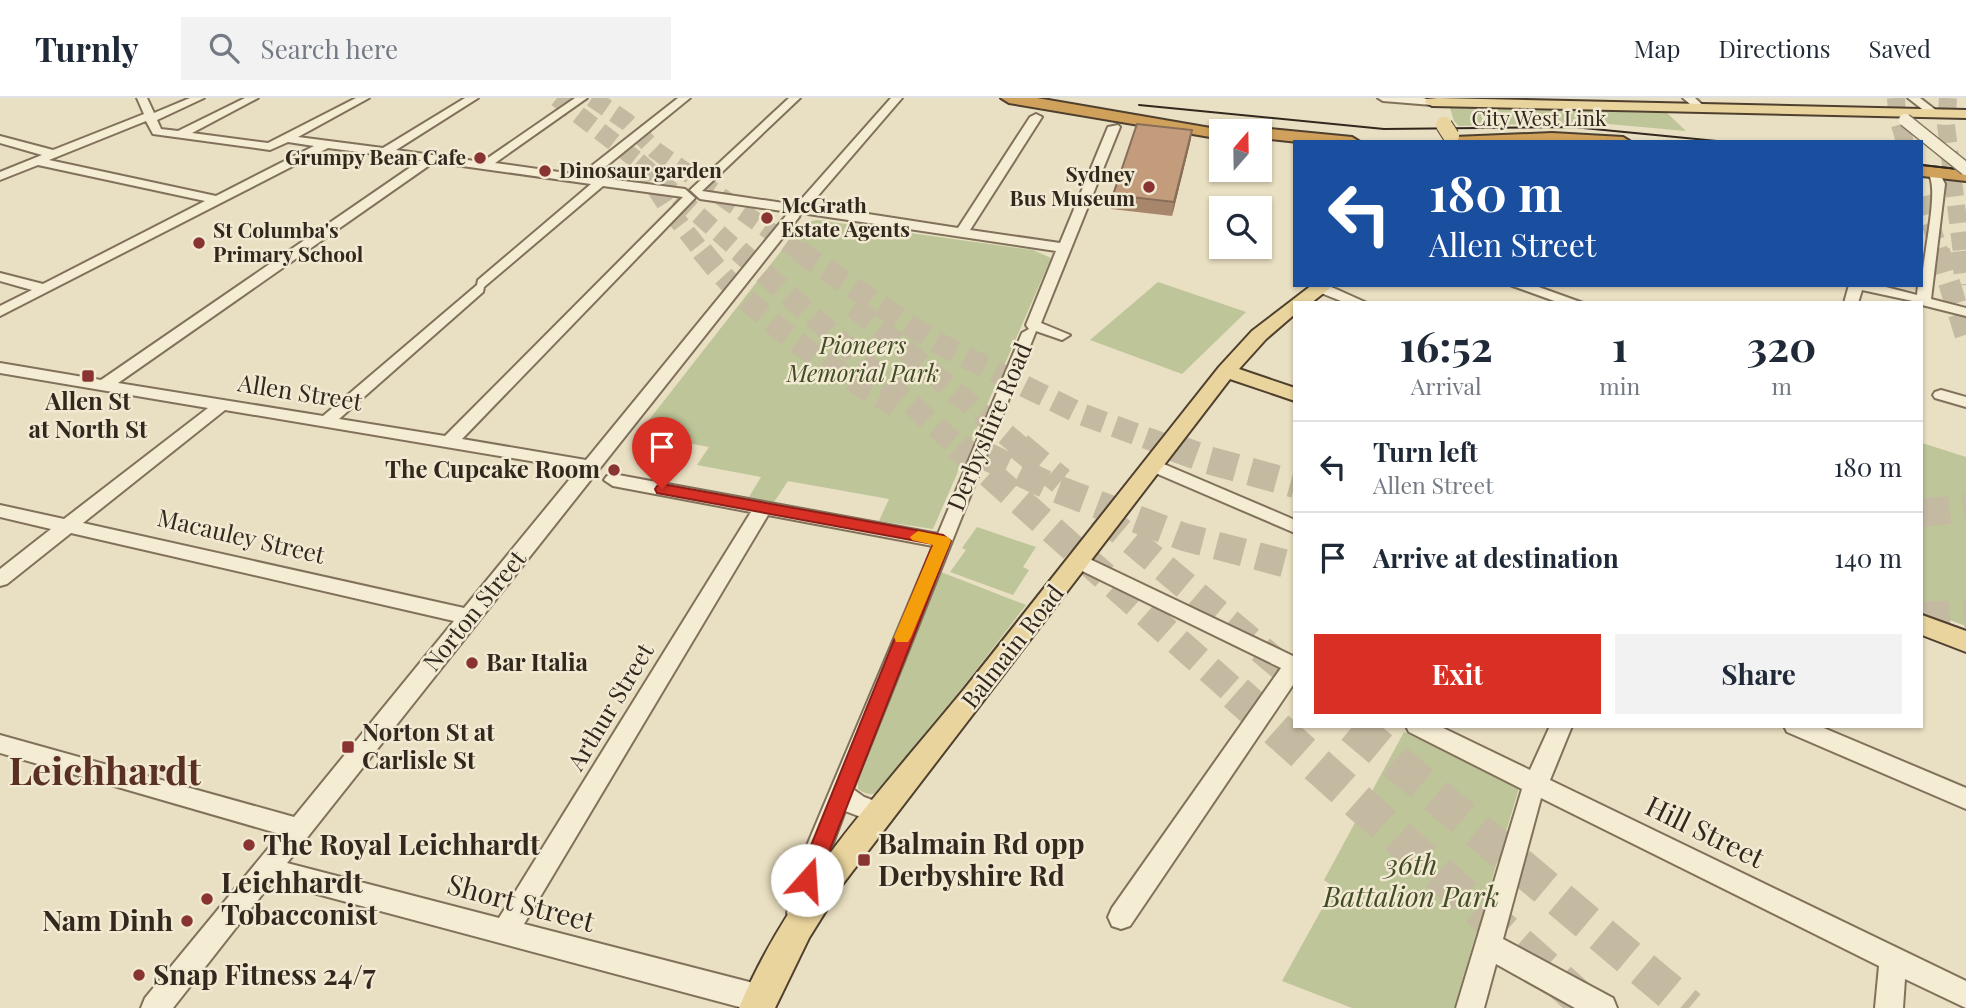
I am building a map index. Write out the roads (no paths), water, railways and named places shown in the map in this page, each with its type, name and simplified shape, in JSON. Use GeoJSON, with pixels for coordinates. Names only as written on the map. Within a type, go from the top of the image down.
{"type":"FeatureCollection","features":[{"type":"Feature","properties":{"kind":"highway"},"geometry":{"type":"LineString","coordinates":[[1009,98],[1209,129]]}},
{"type":"Feature","properties":{"kind":"highway"},"geometry":{"type":"LineString","coordinates":[[1044,98],[1209,129]]}},
{"type":"Feature","properties":{"kind":"highway"},"geometry":{"type":"LineString","coordinates":[[1272,134],[1332,140]]}},
{"type":"Feature","properties":{"kind":"highway","name":"City West Link"},"geometry":{"type":"LineString","coordinates":[[1451,136],[1588,140]]}},
{"type":"Feature","properties":{"kind":"highway"},"geometry":{"type":"LineString","coordinates":[[1272,141],[1293,144]]}},
{"type":"Feature","properties":{"kind":"highway"},"geometry":{"type":"LineString","coordinates":[[1926,175],[1966,178]]}},
{"type":"Feature","properties":{"kind":"main road"},"geometry":{"type":"LineString","coordinates":[[1431,100],[1602,103],[1901,117],[1966,114]]}},
{"type":"Feature","properties":{"kind":"main road"},"geometry":{"type":"LineString","coordinates":[[1431,100],[1451,136]]}},
{"type":"Feature","properties":{"kind":"main road","name":"Balmain Road"},"geometry":{"type":"LineString","coordinates":[[1301,301],[1323,287]]}},
{"type":"Feature","properties":{"kind":"main road","name":"Balmain Road"},"geometry":{"type":"LineString","coordinates":[[759,1004],[797,927],[831,875],[882,814],[1226,371],[1259,334],[1293,306]]}},
{"type":"Feature","properties":{"kind":"main road"},"geometry":{"type":"LineString","coordinates":[[1226,371],[1293,394]]}},
{"type":"Feature","properties":{"kind":"main road"},"geometry":{"type":"LineString","coordinates":[[1923,625],[1966,642]]}},
{"type":"Feature","properties":{"kind":"street"},"geometry":{"type":"LineString","coordinates":[[142,98],[156,132],[260,148],[274,147],[364,98]]}},
{"type":"Feature","properties":{"kind":"street"},"geometry":{"type":"LineString","coordinates":[[0,176],[199,98]]}},
{"type":"Feature","properties":{"kind":"street"},"geometry":{"type":"LineString","coordinates":[[177,136],[253,98]]}},
{"type":"Feature","properties":{"kind":"street"},"geometry":{"type":"LineString","coordinates":[[385,152],[473,98]]}},
{"type":"Feature","properties":{"kind":"street"},"geometry":{"type":"LineString","coordinates":[[484,166],[582,98]]}},
{"type":"Feature","properties":{"kind":"street"},"geometry":{"type":"LineString","coordinates":[[582,179],[685,98]]}},
{"type":"Feature","properties":{"kind":"street"},"geometry":{"type":"LineString","coordinates":[[449,442],[692,194],[795,98]]}},
{"type":"Feature","properties":{"kind":"street","name":"Norton Street"},"geometry":{"type":"LineString","coordinates":[[155,1008],[799,209],[897,98]]}},
{"type":"Feature","properties":{"kind":"street"},"geometry":{"type":"LineString","coordinates":[[1383,98],[1431,100]]}},
{"type":"Feature","properties":{"kind":"street"},"geometry":{"type":"LineString","coordinates":[[1688,98],[1702,109]]}},
{"type":"Feature","properties":{"kind":"street"},"geometry":{"type":"LineString","coordinates":[[1913,98],[1935,114]]}},
{"type":"Feature","properties":{"kind":"street"},"geometry":{"type":"LineString","coordinates":[[962,233],[1036,117]]}},
{"type":"Feature","properties":{"kind":"street"},"geometry":{"type":"LineString","coordinates":[[1901,117],[1966,169]]}},
{"type":"Feature","properties":{"kind":"street","name":"Derbyshire Road"},"geometry":{"type":"LineString","coordinates":[[1062,335],[1033,325],[1114,127]]}},
{"type":"Feature","properties":{"kind":"street"},"geometry":{"type":"LineString","coordinates":[[0,139],[53,154]]}},
{"type":"Feature","properties":{"kind":"street"},"geometry":{"type":"LineString","coordinates":[[290,139],[1064,248]]}},
{"type":"Feature","properties":{"kind":"street"},"geometry":{"type":"LineString","coordinates":[[0,312],[326,144]]}},
{"type":"Feature","properties":{"kind":"street"},"geometry":{"type":"LineString","coordinates":[[104,385],[432,158]]}},
{"type":"Feature","properties":{"kind":"street"},"geometry":{"type":"LineString","coordinates":[[35,161],[217,200]]}},
{"type":"Feature","properties":{"kind":"street"},"geometry":{"type":"LineString","coordinates":[[1923,301],[1939,184],[1926,175]]}},
{"type":"Feature","properties":{"kind":"street"},"geometry":{"type":"LineString","coordinates":[[326,422],[600,182]]}},
{"type":"Feature","properties":{"kind":"street"},"geometry":{"type":"LineString","coordinates":[[0,277],[45,289]]}},
{"type":"Feature","properties":{"kind":"street"},"geometry":{"type":"LineString","coordinates":[[1323,287],[1355,301]]}},
{"type":"Feature","properties":{"kind":"street"},"geometry":{"type":"LineString","coordinates":[[1524,287],[1569,301]]}},
{"type":"Feature","properties":{"kind":"street"},"geometry":{"type":"LineString","coordinates":[[1866,287],[1966,312]]}},
{"type":"Feature","properties":{"kind":"street","name":"Derbyshire Road"},"geometry":{"type":"LineString","coordinates":[[797,927],[813,862],[840,793],[1030,333]]}},
{"type":"Feature","properties":{"kind":"street","name":"Allen Street"},"geometry":{"type":"LineString","coordinates":[[0,368],[591,466]]}},
{"type":"Feature","properties":{"kind":"street"},"geometry":{"type":"LineString","coordinates":[[1941,396],[1966,402]]}},
{"type":"Feature","properties":{"kind":"street"},"geometry":{"type":"LineString","coordinates":[[0,579],[222,405]]}},
{"type":"Feature","properties":{"kind":"street"},"geometry":{"type":"LineString","coordinates":[[1152,465],[1293,526]]}},
{"type":"Feature","properties":{"kind":"street"},"geometry":{"type":"LineString","coordinates":[[612,480],[943,541]]}},
{"type":"Feature","properties":{"kind":"street","name":"Arthur Street"},"geometry":{"type":"LineString","coordinates":[[505,932],[762,509]]}},
{"type":"Feature","properties":{"kind":"street","name":"Macauley Street"},"geometry":{"type":"LineString","coordinates":[[0,510],[470,617]]}},
{"type":"Feature","properties":{"kind":"street"},"geometry":{"type":"LineString","coordinates":[[1079,561],[1293,666]]}},
{"type":"Feature","properties":{"kind":"street"},"geometry":{"type":"LineString","coordinates":[[1121,917],[1293,667]]}},
{"type":"Feature","properties":{"kind":"street","name":"Hill Street"},"geometry":{"type":"LineString","coordinates":[[1421,728],[1533,790],[1966,995]]}},
{"type":"Feature","properties":{"kind":"street"},"geometry":{"type":"LineString","coordinates":[[1470,1008],[1533,790],[1560,728]]}},
{"type":"Feature","properties":{"kind":"street"},"geometry":{"type":"LineString","coordinates":[[1801,728],[1966,799]]}},
{"type":"Feature","properties":{"kind":"street"},"geometry":{"type":"LineString","coordinates":[[0,744],[299,829]]}},
{"type":"Feature","properties":{"kind":"street"},"geometry":{"type":"LineString","coordinates":[[840,793],[856,805],[882,814]]}},
{"type":"Feature","properties":{"kind":"street","name":"Short Street"},"geometry":{"type":"LineString","coordinates":[[266,869],[505,932],[759,1004]]}},
{"type":"Feature","properties":{"kind":"street"},"geometry":{"type":"LineString","coordinates":[[1487,945],[1603,1008]]}},
{"type":"Feature","properties":{"kind":"street"},"geometry":{"type":"LineString","coordinates":[[1889,1008],[1893,960]]}},
{"type":"Feature","properties":{"kind":"tunnel"},"geometry":{"type":"LineString","coordinates":[[557,98],[638,161]]}},
{"type":"Feature","properties":{"kind":"tunnel"},"geometry":{"type":"LineString","coordinates":[[592,98],[627,122],[655,150],[801,253]]}},
{"type":"Feature","properties":{"kind":"tunnel"},"geometry":{"type":"LineString","coordinates":[[1896,98],[1897,114],[1904,140]]}},
{"type":"Feature","properties":{"kind":"tunnel"},"geometry":{"type":"LineString","coordinates":[[1948,98],[1946,125],[1962,253]]}},
{"type":"Feature","properties":{"kind":"tunnel"},"geometry":{"type":"LineString","coordinates":[[638,161],[741,253]]}},
{"type":"Feature","properties":{"kind":"tunnel"},"geometry":{"type":"LineString","coordinates":[[638,161],[668,208],[703,253]]}},
{"type":"Feature","properties":{"kind":"tunnel"},"geometry":{"type":"LineString","coordinates":[[1923,200],[1940,253]]}},
{"type":"Feature","properties":{"kind":"tunnel"},"geometry":{"type":"LineString","coordinates":[[702,251],[744,297],[791,338],[842,374],[895,406]]}},
{"type":"Feature","properties":{"kind":"tunnel"},"geometry":{"type":"LineString","coordinates":[[739,251],[960,448]]}},
{"type":"Feature","properties":{"kind":"tunnel"},"geometry":{"type":"LineString","coordinates":[[1939,251],[1966,336]]}},
{"type":"Feature","properties":{"kind":"tunnel"},"geometry":{"type":"LineString","coordinates":[[1962,251],[1966,285]]}},
{"type":"Feature","properties":{"kind":"tunnel"},"geometry":{"type":"LineString","coordinates":[[801,253],[933,341],[1081,414],[1174,448]]}},
{"type":"Feature","properties":{"kind":"tunnel"},"geometry":{"type":"LineString","coordinates":[[854,307],[1022,448]]}},
{"type":"Feature","properties":{"kind":"tunnel"},"geometry":{"type":"LineString","coordinates":[[958,446],[1238,695]]}},
{"type":"Feature","properties":{"kind":"tunnel"},"geometry":{"type":"LineString","coordinates":[[1019,446],[1061,481]]}},
{"type":"Feature","properties":{"kind":"tunnel"},"geometry":{"type":"LineString","coordinates":[[1170,446],[1208,460],[1293,483]]}},
{"type":"Feature","properties":{"kind":"tunnel"},"geometry":{"type":"LineString","coordinates":[[982,454],[1049,486],[1184,537],[1293,565]]}},
{"type":"Feature","properties":{"kind":"tunnel"},"geometry":{"type":"LineString","coordinates":[[1923,513],[1966,508]]}},
{"type":"Feature","properties":{"kind":"tunnel"},"geometry":{"type":"LineString","coordinates":[[1100,514],[1293,676]]}},
{"type":"Feature","properties":{"kind":"tunnel"},"geometry":{"type":"LineString","coordinates":[[1923,616],[1966,614]]}},
{"type":"Feature","properties":{"kind":"tunnel"},"geometry":{"type":"LineString","coordinates":[[1236,693],[1590,1008]]}},
{"type":"Feature","properties":{"kind":"tunnel"},"geometry":{"type":"LineString","coordinates":[[1355,728],[1689,1008]]}},
{"type":"Feature","properties":{"kind":"tram line"},"geometry":{"type":"LineString","coordinates":[[1139,105],[1384,129],[1573,127],[1706,140]]}},
{"type":"Feature","properties":{"kind":"tram line"},"geometry":{"type":"LineString","coordinates":[[1923,165],[1966,170]]}},
{"type":"Feature","properties":{"kind":"place","name":"Grumpy Bean Cafe"},"geometry":{"type":"Point","coordinates":[480,158]}},
{"type":"Feature","properties":{"kind":"place","name":"Dinosaur garden"},"geometry":{"type":"Point","coordinates":[545,171]}},
{"type":"Feature","properties":{"kind":"place","name":"Sydney Bus Museum"},"geometry":{"type":"Point","coordinates":[1149,187]}},
{"type":"Feature","properties":{"kind":"place","name":"McGrath Estate Agents"},"geometry":{"type":"Point","coordinates":[767,218]}},
{"type":"Feature","properties":{"kind":"place","name":"St Columba's Primary School"},"geometry":{"type":"Point","coordinates":[199,243]}},
{"type":"Feature","properties":{"kind":"place","name":"Allen St at North St"},"geometry":{"type":"Point","coordinates":[88,376]}},
{"type":"Feature","properties":{"kind":"place","name":"The Cupcake Room"},"geometry":{"type":"Point","coordinates":[614,470]}},
{"type":"Feature","properties":{"kind":"place","name":"Bar Italia"},"geometry":{"type":"Point","coordinates":[472,663]}},
{"type":"Feature","properties":{"kind":"place","name":"Norton St at Carlisle St"},"geometry":{"type":"Point","coordinates":[348,747]}},
{"type":"Feature","properties":{"kind":"place","name":"The Royal Leichhardt"},"geometry":{"type":"Point","coordinates":[249,845]}},
{"type":"Feature","properties":{"kind":"place","name":"Balmain Rd opp Derbyshire Rd"},"geometry":{"type":"Point","coordinates":[864,860]}},
{"type":"Feature","properties":{"kind":"place","name":"Leichhardt Tobacconist"},"geometry":{"type":"Point","coordinates":[207,899]}},
{"type":"Feature","properties":{"kind":"place","name":"Nam Dinh"},"geometry":{"type":"Point","coordinates":[187,921]}},
{"type":"Feature","properties":{"kind":"place","name":"Snap Fitness 24/7"},"geometry":{"type":"Point","coordinates":[139,975]}},
{"type":"Feature","properties":{"kind":"district","name":"Leichhardt"},"geometry":{"type":"Point","coordinates":[105,772]}},
{"type":"Feature","properties":{"kind":"park label","name":"Pioneers Memorial Park"},"geometry":{"type":"Point","coordinates":[863,360]}},
{"type":"Feature","properties":{"kind":"park label","name":"36th Battalion Park"},"geometry":{"type":"Point","coordinates":[1411,881]}}]}
